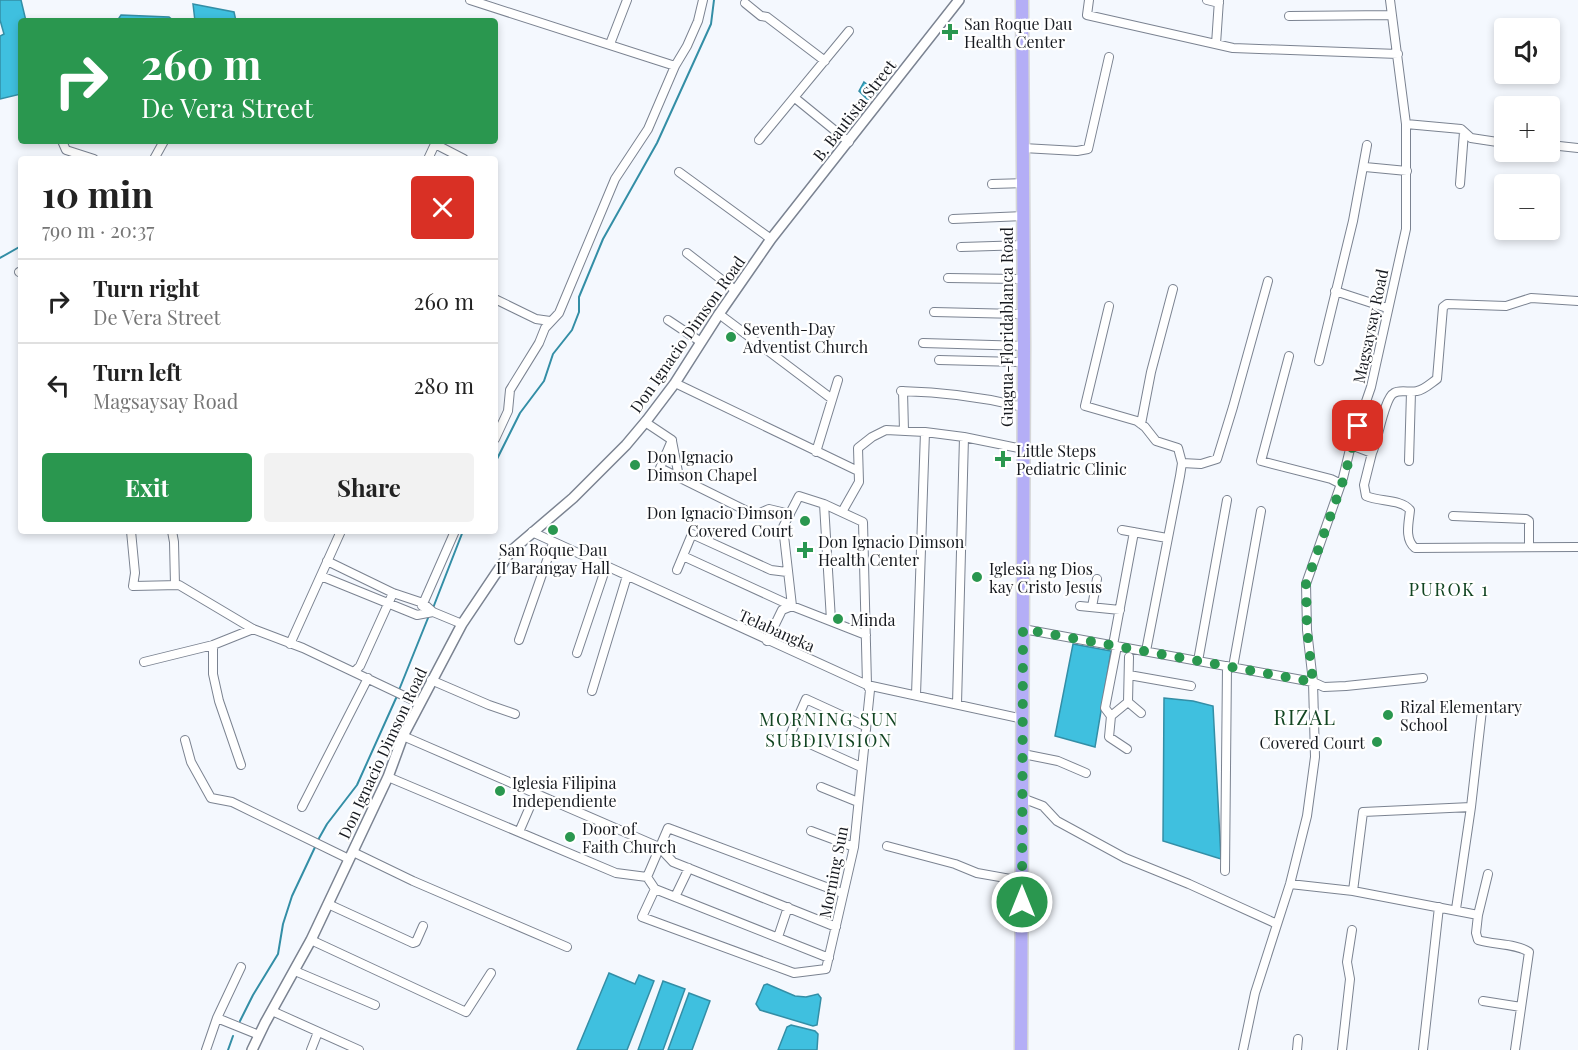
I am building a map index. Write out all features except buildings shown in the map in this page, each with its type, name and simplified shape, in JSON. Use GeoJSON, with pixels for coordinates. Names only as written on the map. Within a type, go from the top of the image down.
{"type":"FeatureCollection","features":[{"type":"Feature","properties":{"kind":"main road","name":"Guagua-Floridablanca Road"},"geometry":{"type":"LineString","coordinates":[[1021,1050],[1024,346],[1022,0]]}},
{"type":"Feature","properties":{"kind":"street"},"geometry":{"type":"LineString","coordinates":[[470,0],[675,66]]}},
{"type":"Feature","properties":{"kind":"street"},"geometry":{"type":"LineString","coordinates":[[610,44],[627,0]]}},
{"type":"Feature","properties":{"kind":"street"},"geometry":{"type":"LineString","coordinates":[[498,433],[508,411],[510,390],[539,343],[545,328],[559,313],[615,179],[648,129],[675,66],[698,21],[703,0]]}},
{"type":"Feature","properties":{"kind":"street","name":"B. Bautista Street"},"geometry":{"type":"LineString","coordinates":[[771,239],[959,0]]}},
{"type":"Feature","properties":{"kind":"street"},"geometry":{"type":"LineString","coordinates":[[1089,0],[1087,15],[1233,48],[1398,54]]}},
{"type":"Feature","properties":{"kind":"street"},"geometry":{"type":"LineString","coordinates":[[1207,0],[1219,1],[1216,44]]}},
{"type":"Feature","properties":{"kind":"street","name":"Magsaysay Road"},"geometry":{"type":"LineString","coordinates":[[1244,1050],[1255,993],[1290,884],[1308,816],[1316,757],[1306,584],[1341,484],[1351,445],[1371,387],[1406,229],[1406,124],[1390,0]]}},
{"type":"Feature","properties":{"kind":"street"},"geometry":{"type":"LineString","coordinates":[[745,3],[825,61]]}},
{"type":"Feature","properties":{"kind":"street"},"geometry":{"type":"LineString","coordinates":[[1289,16],[1392,15]]}},
{"type":"Feature","properties":{"kind":"street"},"geometry":{"type":"LineString","coordinates":[[759,140],[849,31]]}},
{"type":"Feature","properties":{"kind":"street"},"geometry":{"type":"LineString","coordinates":[[1023,148],[1077,151],[1088,149],[1109,57]]}},
{"type":"Feature","properties":{"kind":"street"},"geometry":{"type":"LineString","coordinates":[[795,98],[849,142]]}},
{"type":"Feature","properties":{"kind":"street"},"geometry":{"type":"LineString","coordinates":[[1406,124],[1461,129],[1471,138],[1494,141]]}},
{"type":"Feature","properties":{"kind":"street"},"geometry":{"type":"LineString","coordinates":[[1460,184],[1464,132]]}},
{"type":"Feature","properties":{"kind":"street"},"geometry":{"type":"LineString","coordinates":[[63,144],[66,150],[85,156]]}},
{"type":"Feature","properties":{"kind":"street"},"geometry":{"type":"LineString","coordinates":[[435,144],[450,156]]}},
{"type":"Feature","properties":{"kind":"street"},"geometry":{"type":"LineString","coordinates":[[1319,361],[1365,166],[1367,145]]}},
{"type":"Feature","properties":{"kind":"street"},"geometry":{"type":"LineString","coordinates":[[1560,146],[1578,148]]}},
{"type":"Feature","properties":{"kind":"street"},"geometry":{"type":"LineString","coordinates":[[1365,166],[1407,171]]}},
{"type":"Feature","properties":{"kind":"street"},"geometry":{"type":"LineString","coordinates":[[679,172],[771,239]]}},
{"type":"Feature","properties":{"kind":"street"},"geometry":{"type":"LineString","coordinates":[[992,184],[1023,183]]}},
{"type":"Feature","properties":{"kind":"street"},"geometry":{"type":"LineString","coordinates":[[953,219],[1022,216]]}},
{"type":"Feature","properties":{"kind":"street","name":"Don Ignacio Dimson Road"},"geometry":{"type":"LineString","coordinates":[[252,1050],[311,940],[388,777],[403,736],[462,624],[511,551],[573,498],[626,445],[645,422],[675,383],[771,239]]}},
{"type":"Feature","properties":{"kind":"street"},"geometry":{"type":"LineString","coordinates":[[962,247],[1023,245]]}},
{"type":"Feature","properties":{"kind":"street"},"geometry":{"type":"LineString","coordinates":[[687,253],[735,290]]}},
{"type":"Feature","properties":{"kind":"street"},"geometry":{"type":"LineString","coordinates":[[948,278],[1023,279]]}},
{"type":"Feature","properties":{"kind":"street"},"geometry":{"type":"LineString","coordinates":[[1182,463],[1201,464],[1216,459],[1233,407],[1268,280]]}},
{"type":"Feature","properties":{"kind":"street"},"geometry":{"type":"LineString","coordinates":[[1141,424],[1151,372],[1173,289]]}},
{"type":"Feature","properties":{"kind":"street"},"geometry":{"type":"LineString","coordinates":[[1335,291],[1387,308]]}},
{"type":"Feature","properties":{"kind":"street"},"geometry":{"type":"LineString","coordinates":[[1578,301],[1531,298],[1506,306],[1447,304],[1443,307],[1437,379],[1420,391],[1396,391],[1392,394],[1386,406],[1364,485],[1366,496],[1377,501],[1402,503],[1408,507],[1410,510],[1408,532],[1414,548],[1578,547]]}},
{"type":"Feature","properties":{"kind":"street"},"geometry":{"type":"LineString","coordinates":[[498,300],[536,319],[550,321]]}},
{"type":"Feature","properties":{"kind":"street"},"geometry":{"type":"LineString","coordinates":[[1109,306],[1085,406],[1137,421],[1151,433],[1156,441],[1178,448],[1182,463],[1146,651]]}},
{"type":"Feature","properties":{"kind":"street"},"geometry":{"type":"LineString","coordinates":[[934,312],[1023,314]]}},
{"type":"Feature","properties":{"kind":"street"},"geometry":{"type":"LineString","coordinates":[[719,314],[832,399]]}},
{"type":"Feature","properties":{"kind":"street"},"geometry":{"type":"LineString","coordinates":[[668,320],[701,342]]}},
{"type":"Feature","properties":{"kind":"street"},"geometry":{"type":"LineString","coordinates":[[923,344],[1024,346]]}},
{"type":"Feature","properties":{"kind":"street"},"geometry":{"type":"LineString","coordinates":[[1290,356],[1261,461],[1341,484]]}},
{"type":"Feature","properties":{"kind":"street"},"geometry":{"type":"LineString","coordinates":[[939,360],[1023,362]]}},
{"type":"Feature","properties":{"kind":"street"},"geometry":{"type":"LineString","coordinates":[[816,452],[838,380]]}},
{"type":"Feature","properties":{"kind":"street"},"geometry":{"type":"LineString","coordinates":[[675,383],[858,471]]}},
{"type":"Feature","properties":{"kind":"street"},"geometry":{"type":"LineString","coordinates":[[904,431],[902,391],[956,393],[972,398],[989,398],[1023,407]]}},
{"type":"Feature","properties":{"kind":"street"},"geometry":{"type":"LineString","coordinates":[[1409,461],[1412,392]]}},
{"type":"Feature","properties":{"kind":"street"},"geometry":{"type":"LineString","coordinates":[[645,422],[672,440],[679,477]]}},
{"type":"Feature","properties":{"kind":"street"},"geometry":{"type":"LineString","coordinates":[[792,606],[783,527],[799,496],[842,512],[859,482],[858,448],[861,444],[885,430],[964,437],[1023,449]]}},
{"type":"Feature","properties":{"kind":"street"},"geometry":{"type":"LineString","coordinates":[[916,695],[925,432]]}},
{"type":"Feature","properties":{"kind":"street"},"geometry":{"type":"LineString","coordinates":[[957,704],[964,437]]}},
{"type":"Feature","properties":{"kind":"street"},"geometry":{"type":"LineString","coordinates":[[672,440],[660,468],[755,515],[769,509],[790,514]]}},
{"type":"Feature","properties":{"kind":"street"},"geometry":{"type":"LineString","coordinates":[[1351,445],[1372,453]]}},
{"type":"Feature","properties":{"kind":"street"},"geometry":{"type":"LineString","coordinates":[[1198,661],[1227,500]]}},
{"type":"Feature","properties":{"kind":"street"},"geometry":{"type":"LineString","coordinates":[[824,504],[831,620]]}},
{"type":"Feature","properties":{"kind":"street"},"geometry":{"type":"LineString","coordinates":[[1225,871],[1230,667],[1261,511]]}},
{"type":"Feature","properties":{"kind":"street","name":"Morning Sun"},"geometry":{"type":"LineString","coordinates":[[830,958],[842,893],[854,848],[870,690],[867,685],[862,522],[842,512]]}},
{"type":"Feature","properties":{"kind":"street"},"geometry":{"type":"LineString","coordinates":[[1453,516],[1526,519],[1529,521],[1529,547]]}},
{"type":"Feature","properties":{"kind":"street"},"geometry":{"type":"LineString","coordinates":[[1122,530],[1167,538]]}},
{"type":"Feature","properties":{"kind":"street","name":"Telabangka"},"geometry":{"type":"LineString","coordinates":[[532,532],[867,685],[1023,719]]}},
{"type":"Feature","properties":{"kind":"street"},"geometry":{"type":"LineString","coordinates":[[1127,749],[1109,737],[1111,716],[1106,708],[1134,532]]}},
{"type":"Feature","properties":{"kind":"street"},"geometry":{"type":"LineString","coordinates":[[131,534],[134,586],[178,585],[253,629],[303,648],[419,703]]}},
{"type":"Feature","properties":{"kind":"street"},"geometry":{"type":"LineString","coordinates":[[173,534],[175,585]]}},
{"type":"Feature","properties":{"kind":"street"},"geometry":{"type":"LineString","coordinates":[[290,644],[340,534]]}},
{"type":"Feature","properties":{"kind":"street"},"geometry":{"type":"LineString","coordinates":[[417,615],[454,534]]}},
{"type":"Feature","properties":{"kind":"street"},"geometry":{"type":"LineString","coordinates":[[677,570],[692,534],[771,570],[787,572]]}},
{"type":"Feature","properties":{"kind":"street"},"geometry":{"type":"LineString","coordinates":[[519,640],[553,543]]}},
{"type":"Feature","properties":{"kind":"street"},"geometry":{"type":"LineString","coordinates":[[683,556],[792,606],[866,634]]}},
{"type":"Feature","properties":{"kind":"street"},"geometry":{"type":"LineString","coordinates":[[327,561],[393,593],[423,603],[433,612],[462,624]]}},
{"type":"Feature","properties":{"kind":"street"},"geometry":{"type":"LineString","coordinates":[[578,653],[606,567]]}},
{"type":"Feature","properties":{"kind":"street"},"geometry":{"type":"LineString","coordinates":[[321,576],[417,615],[433,612]]}},
{"type":"Feature","properties":{"kind":"street"},"geometry":{"type":"LineString","coordinates":[[592,691],[627,576]]}},
{"type":"Feature","properties":{"kind":"street"},"geometry":{"type":"LineString","coordinates":[[1092,607],[1097,579]]}},
{"type":"Feature","properties":{"kind":"street"},"geometry":{"type":"LineString","coordinates":[[355,672],[360,666],[393,593]]}},
{"type":"Feature","properties":{"kind":"street"},"geometry":{"type":"LineString","coordinates":[[767,641],[782,610],[792,606]]}},
{"type":"Feature","properties":{"kind":"street"},"geometry":{"type":"LineString","coordinates":[[1080,606],[1120,610]]}},
{"type":"Feature","properties":{"kind":"street"},"geometry":{"type":"LineString","coordinates":[[144,662],[213,645],[253,629]]}},
{"type":"Feature","properties":{"kind":"street"},"geometry":{"type":"LineString","coordinates":[[1023,629],[1115,646],[1129,653],[1146,651],[1313,682],[1324,687],[1423,678]]}},
{"type":"Feature","properties":{"kind":"street"},"geometry":{"type":"LineString","coordinates":[[213,645],[213,674],[219,701],[241,765]]}},
{"type":"Feature","properties":{"kind":"street"},"geometry":{"type":"LineString","coordinates":[[1111,716],[1128,702],[1129,653]]}},
{"type":"Feature","properties":{"kind":"street"},"geometry":{"type":"LineString","coordinates":[[1129,675],[1191,686]]}},
{"type":"Feature","properties":{"kind":"street"},"geometry":{"type":"LineString","coordinates":[[302,807],[368,678]]}},
{"type":"Feature","properties":{"kind":"street"},"geometry":{"type":"LineString","coordinates":[[431,680],[481,702],[516,714]]}},
{"type":"Feature","properties":{"kind":"street"},"geometry":{"type":"LineString","coordinates":[[861,767],[790,735],[806,699],[865,726]]}},
{"type":"Feature","properties":{"kind":"street"},"geometry":{"type":"LineString","coordinates":[[1128,702],[1142,713]]}},
{"type":"Feature","properties":{"kind":"street"},"geometry":{"type":"LineString","coordinates":[[1456,909],[1482,710]]}},
{"type":"Feature","properties":{"kind":"street"},"geometry":{"type":"LineString","coordinates":[[403,736],[658,848],[673,862],[836,927]]}},
{"type":"Feature","properties":{"kind":"street"},"geometry":{"type":"LineString","coordinates":[[185,740],[191,762],[211,798],[232,802],[322,848],[351,856],[413,881],[567,947]]}},
{"type":"Feature","properties":{"kind":"street"},"geometry":{"type":"LineString","coordinates":[[1023,754],[1058,761],[1086,773]]}},
{"type":"Feature","properties":{"kind":"street"},"geometry":{"type":"LineString","coordinates":[[388,777],[616,873],[647,877],[655,889],[830,958],[826,969],[794,973],[642,917],[655,889]]}},
{"type":"Feature","properties":{"kind":"street"},"geometry":{"type":"LineString","coordinates":[[821,788],[858,802]]}},
{"type":"Feature","properties":{"kind":"street"},"geometry":{"type":"LineString","coordinates":[[519,832],[535,795]]}},
{"type":"Feature","properties":{"kind":"street"},"geometry":{"type":"LineString","coordinates":[[1022,798],[1043,806],[1057,821],[1125,858],[1277,924]]}},
{"type":"Feature","properties":{"kind":"street"},"geometry":{"type":"LineString","coordinates":[[1353,891],[1363,812],[1471,807]]}},
{"type":"Feature","properties":{"kind":"street"},"geometry":{"type":"LineString","coordinates":[[647,877],[668,828],[842,893]]}},
{"type":"Feature","properties":{"kind":"street"},"geometry":{"type":"LineString","coordinates":[[812,831],[854,848]]}},
{"type":"Feature","properties":{"kind":"street"},"geometry":{"type":"LineString","coordinates":[[887,846],[955,864],[978,873],[1022,880]]}},
{"type":"Feature","properties":{"kind":"street"},"geometry":{"type":"LineString","coordinates":[[675,897],[689,868]]}},
{"type":"Feature","properties":{"kind":"street"},"geometry":{"type":"LineString","coordinates":[[1488,874],[1478,915],[1476,933],[1478,940],[1523,948],[1529,952],[1515,1050]]}},
{"type":"Feature","properties":{"kind":"street"},"geometry":{"type":"LineString","coordinates":[[1290,884],[1353,891],[1478,915]]}},
{"type":"Feature","properties":{"kind":"street"},"geometry":{"type":"LineString","coordinates":[[328,904],[413,943],[416,942],[423,926]]}},
{"type":"Feature","properties":{"kind":"street"},"geometry":{"type":"LineString","coordinates":[[777,938],[788,907]]}},
{"type":"Feature","properties":{"kind":"street"},"geometry":{"type":"LineString","coordinates":[[1423,1050],[1439,907]]}},
{"type":"Feature","properties":{"kind":"street"},"geometry":{"type":"LineString","coordinates":[[1342,1050],[1350,979],[1347,962],[1352,930]]}},
{"type":"Feature","properties":{"kind":"street"},"geometry":{"type":"LineString","coordinates":[[311,940],[466,1012],[491,973]]}},
{"type":"Feature","properties":{"kind":"street"},"geometry":{"type":"LineString","coordinates":[[206,1050],[217,1018],[241,967]]}},
{"type":"Feature","properties":{"kind":"street"},"geometry":{"type":"LineString","coordinates":[[295,971],[375,1005]]}},
{"type":"Feature","properties":{"kind":"street"},"geometry":{"type":"LineString","coordinates":[[1483,1001],[1521,1007]]}},
{"type":"Feature","properties":{"kind":"street"},"geometry":{"type":"LineString","coordinates":[[272,1011],[359,1050]]}},
{"type":"Feature","properties":{"kind":"street"},"geometry":{"type":"LineString","coordinates":[[217,1018],[259,1035]]}},
{"type":"Feature","properties":{"kind":"street"},"geometry":{"type":"LineString","coordinates":[[311,1050],[318,1032]]}},
{"type":"Feature","properties":{"kind":"street"},"geometry":{"type":"LineString","coordinates":[[1297,1050],[1298,1039]]}},
{"type":"Feature","properties":{"kind":"water"},"geometry":{"type":"Polygon","coordinates":[[[0,0],[21,0],[25,18],[18,18],[18,95],[0,99],[0,36],[4,34],[0,20],[0,0]]]}},
{"type":"Feature","properties":{"kind":"water"},"geometry":{"type":"Polygon","coordinates":[[[193,4],[234,12],[235,18],[195,18],[193,4]]]}},
{"type":"Feature","properties":{"kind":"water"},"geometry":{"type":"Polygon","coordinates":[[[121,15],[170,18],[119,18],[121,15]]]}},
{"type":"Feature","properties":{"kind":"water"},"geometry":{"type":"Polygon","coordinates":[[[864,82],[877,92],[868,100],[859,91],[864,82]]]}},
{"type":"Feature","properties":{"kind":"water"},"geometry":{"type":"Polygon","coordinates":[[[1073,644],[1111,651],[1095,747],[1055,736],[1073,644]]]}},
{"type":"Feature","properties":{"kind":"water"},"geometry":{"type":"Polygon","coordinates":[[[1164,698],[1213,706],[1221,859],[1163,841],[1164,698]]]}},
{"type":"Feature","properties":{"kind":"water"},"geometry":{"type":"Polygon","coordinates":[[[609,973],[635,984],[639,975],[654,981],[627,1050],[577,1050],[609,973]]]}},
{"type":"Feature","properties":{"kind":"water"},"geometry":{"type":"Polygon","coordinates":[[[663,981],[685,989],[663,1050],[638,1050],[663,981]]]}},
{"type":"Feature","properties":{"kind":"water"},"geometry":{"type":"Polygon","coordinates":[[[767,984],[795,996],[806,997],[818,994],[821,998],[817,1025],[813,1026],[760,1010],[756,1004],[764,985],[767,984]]]}},
{"type":"Feature","properties":{"kind":"water"},"geometry":{"type":"Polygon","coordinates":[[[689,993],[710,1001],[692,1050],[668,1050],[689,993]]]}},
{"type":"Feature","properties":{"kind":"water"},"geometry":{"type":"Polygon","coordinates":[[[791,1025],[815,1031],[818,1034],[817,1050],[778,1050],[787,1027],[791,1025]]]}},
{"type":"Feature","properties":{"kind":"waterway"},"geometry":{"type":"LineString","coordinates":[[498,457],[520,413],[544,381],[553,354],[572,330],[579,312],[579,297],[603,239],[657,143],[711,24],[714,0]]}},
{"type":"Feature","properties":{"kind":"waterway"},"geometry":{"type":"LineString","coordinates":[[0,258],[18,248]]}},
{"type":"Feature","properties":{"kind":"waterway"},"geometry":{"type":"LineString","coordinates":[[433,608],[462,534]]}},
{"type":"Feature","properties":{"kind":"waterway"},"geometry":{"type":"LineString","coordinates":[[399,690],[428,618]]}},
{"type":"Feature","properties":{"kind":"waterway"},"geometry":{"type":"LineString","coordinates":[[318,840],[327,824],[357,785],[397,696]]}},
{"type":"Feature","properties":{"kind":"waterway"},"geometry":{"type":"LineString","coordinates":[[240,1021],[278,954],[283,924],[292,896],[316,845]]}},
{"type":"Feature","properties":{"kind":"waterway"},"geometry":{"type":"LineString","coordinates":[[228,1050],[233,1036]]}},
{"type":"Feature","properties":{"kind":"place","name":"San Roque Dau Health Center"},"geometry":{"type":"Point","coordinates":[950,32]}},
{"type":"Feature","properties":{"kind":"place","name":"Seventh-Day Adventist Church"},"geometry":{"type":"Point","coordinates":[731,337]}},
{"type":"Feature","properties":{"kind":"place","name":"Little Steps Pediatric Clinic"},"geometry":{"type":"Point","coordinates":[1003,459]}},
{"type":"Feature","properties":{"kind":"place","name":"Don Ignacio Dimson Chapel"},"geometry":{"type":"Point","coordinates":[635,465]}},
{"type":"Feature","properties":{"kind":"place","name":"Don Ignacio Dimson Covered Court"},"geometry":{"type":"Point","coordinates":[805,521]}},
{"type":"Feature","properties":{"kind":"place","name":"San Roque Dau II Barangay Hall"},"geometry":{"type":"Point","coordinates":[553,530]}},
{"type":"Feature","properties":{"kind":"place","name":"Don Ignacio Dimson Health Center"},"geometry":{"type":"Point","coordinates":[805,550]}},
{"type":"Feature","properties":{"kind":"place","name":"Iglesia ng Dios kay Cristo Jesus"},"geometry":{"type":"Point","coordinates":[977,577]}},
{"type":"Feature","properties":{"kind":"place","name":"Minda"},"geometry":{"type":"Point","coordinates":[838,619]}},
{"type":"Feature","properties":{"kind":"place","name":"Rizal Elementary School"},"geometry":{"type":"Point","coordinates":[1388,715]}},
{"type":"Feature","properties":{"kind":"place","name":"Covered Court"},"geometry":{"type":"Point","coordinates":[1377,742]}},
{"type":"Feature","properties":{"kind":"place","name":"Iglesia Filipina Independiente"},"geometry":{"type":"Point","coordinates":[500,791]}},
{"type":"Feature","properties":{"kind":"place","name":"Door of Faith Church"},"geometry":{"type":"Point","coordinates":[570,837]}},
{"type":"Feature","properties":{"kind":"district","name":"PUROK 1"},"geometry":{"type":"Point","coordinates":[1449,589]}},
{"type":"Feature","properties":{"kind":"district","name":"RIZAL"},"geometry":{"type":"Point","coordinates":[1305,716]}},
{"type":"Feature","properties":{"kind":"district","name":"MORNING SUN SUBDIVISION"},"geometry":{"type":"Point","coordinates":[829,729]}},
{"type":"Feature","properties":{"kind":"route"},"geometry":{"type":"LineString","coordinates":[[1022,902],[1023,629],[1313,682],[1307,630],[1306,584],[1344,478],[1351,445],[1358,426]]}}]}
